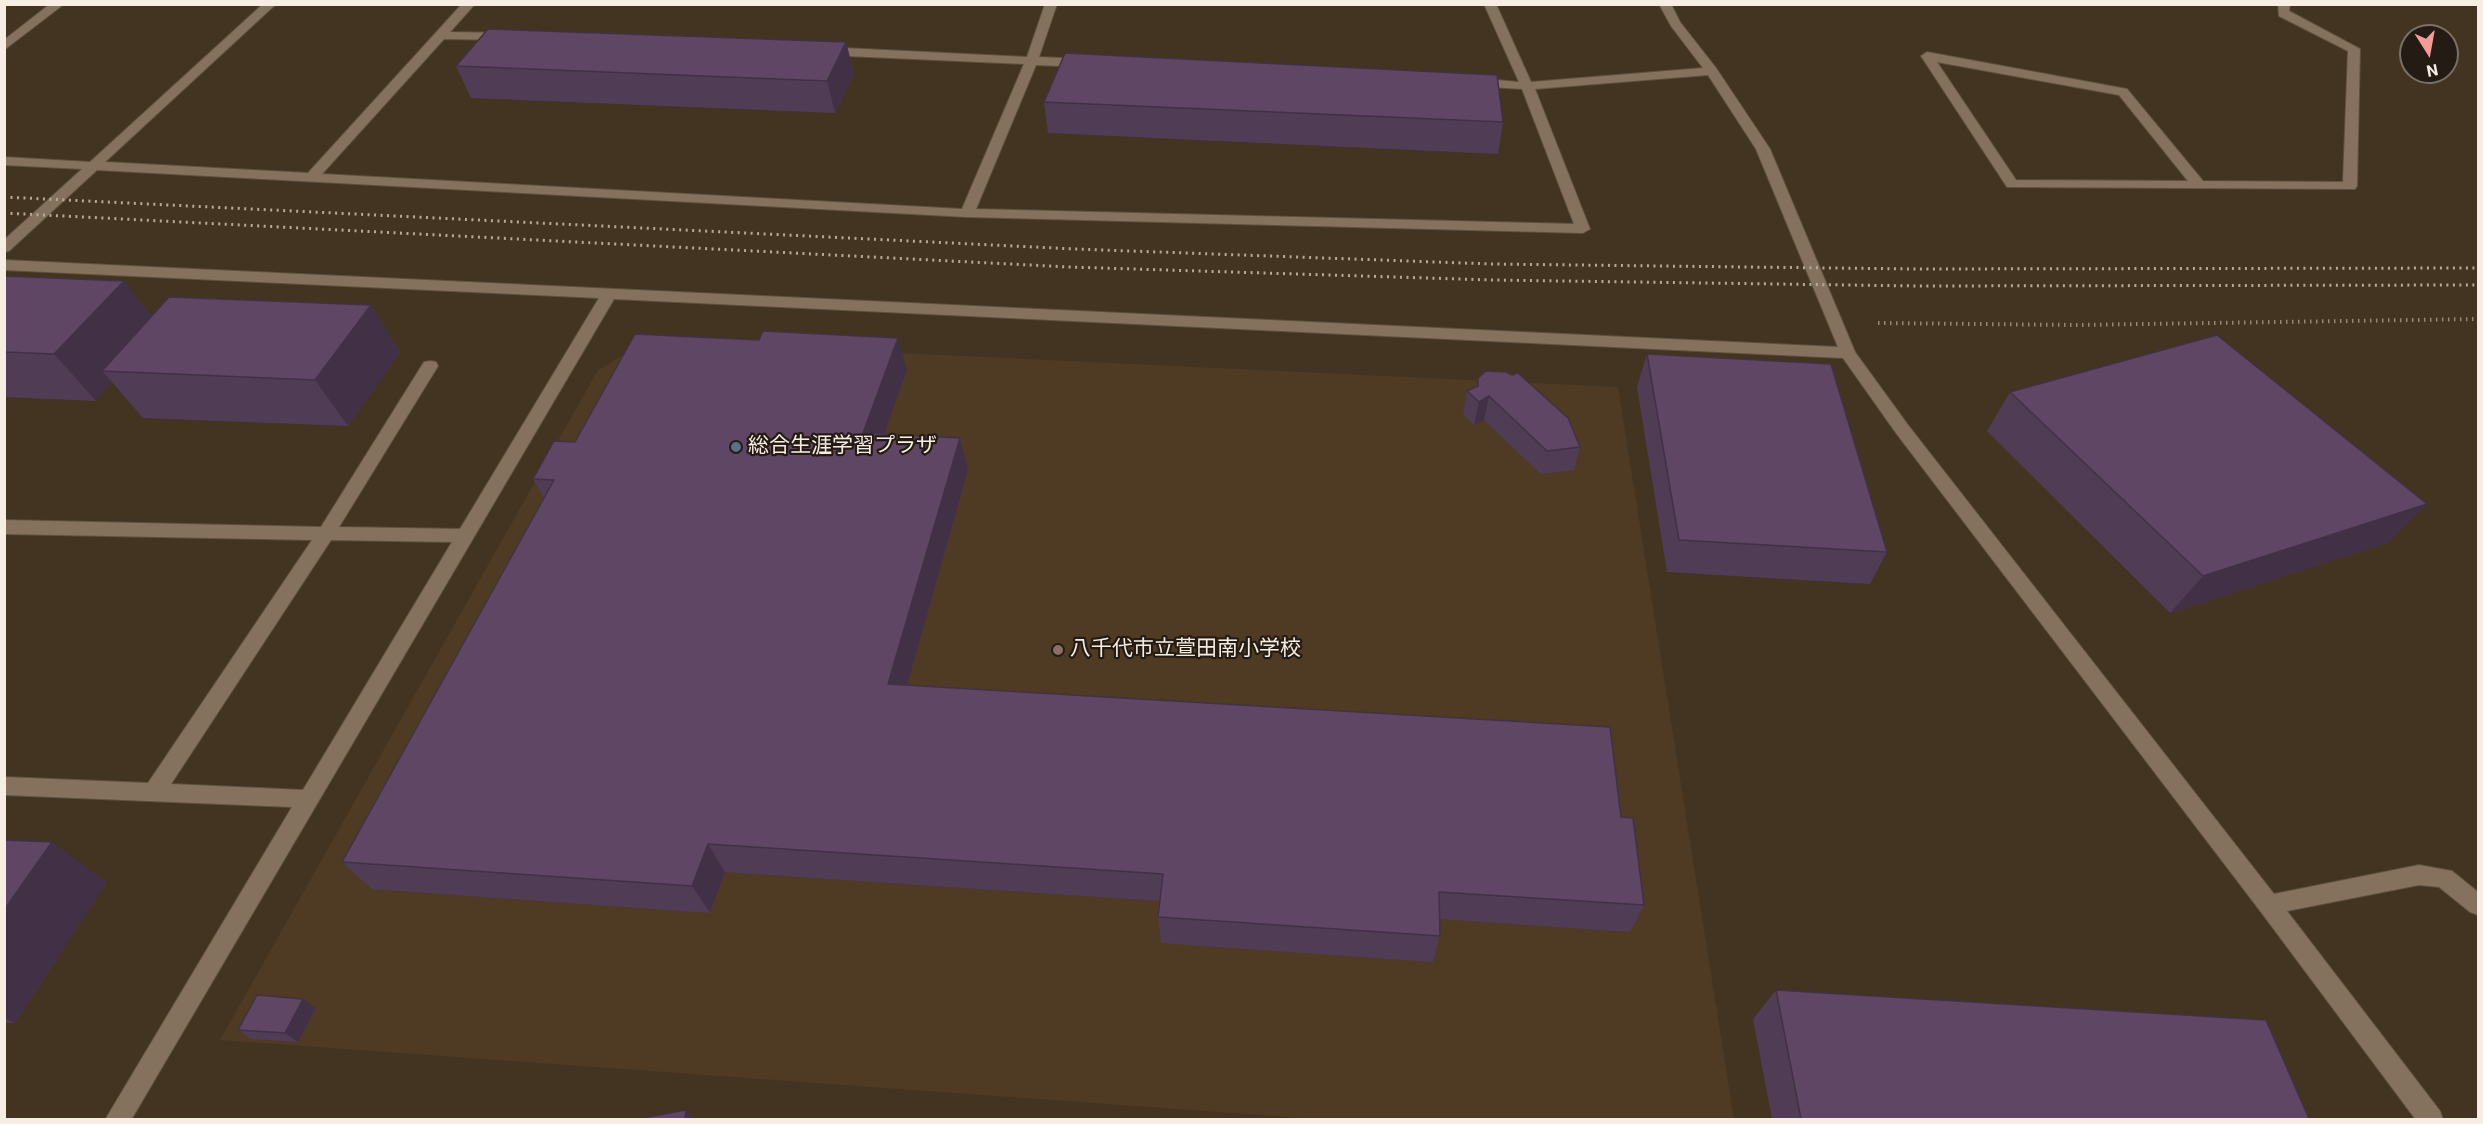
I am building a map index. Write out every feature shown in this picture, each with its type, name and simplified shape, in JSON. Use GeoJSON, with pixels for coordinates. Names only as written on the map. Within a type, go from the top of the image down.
{"type":"FeatureCollection","features":[{"type":"Feature","properties":{"kind":"street"},"geometry":{"type":"LineString","coordinates":[[4,46],[58,4]]}},
{"type":"Feature","properties":{"kind":"street"},"geometry":{"type":"LineString","coordinates":[[4,248],[270,4]]}},
{"type":"Feature","properties":{"kind":"street"},"geometry":{"type":"LineString","coordinates":[[314,176],[469,4]]}},
{"type":"Feature","properties":{"kind":"street"},"geometry":{"type":"LineString","coordinates":[[967,213],[1032,60],[1051,4]]}},
{"type":"Feature","properties":{"kind":"street"},"geometry":{"type":"LineString","coordinates":[[4,161],[967,213],[1583,229],[1527,86],[1490,4]]}},
{"type":"Feature","properties":{"kind":"street"},"geometry":{"type":"LineString","coordinates":[[2199,185],[2123,92],[1927,56],[2012,184],[2350,186],[2354,49],[2283,14],[2284,4]]}},
{"type":"Feature","properties":{"kind":"street"},"geometry":{"type":"LineString","coordinates":[[1664,5],[1675,24],[1712,71],[1763,149],[1848,353],[1902,429],[2270,904],[2431,1119]]}},
{"type":"Feature","properties":{"kind":"street"},"geometry":{"type":"LineString","coordinates":[[442,34],[525,38]]}},
{"type":"Feature","properties":{"kind":"street"},"geometry":{"type":"LineString","coordinates":[[808,51],[1091,63]]}},
{"type":"Feature","properties":{"kind":"street"},"geometry":{"type":"LineString","coordinates":[[1459,81],[1527,86],[1712,71]]}},
{"type":"Feature","properties":{"kind":"street"},"geometry":{"type":"LineString","coordinates":[[4,265],[1848,353]]}},
{"type":"Feature","properties":{"kind":"street"},"geometry":{"type":"LineString","coordinates":[[117,1119],[610,293]]}},
{"type":"Feature","properties":{"kind":"street"},"geometry":{"type":"LineString","coordinates":[[154,792],[326,533],[430,366]]}},
{"type":"Feature","properties":{"kind":"street"},"geometry":{"type":"LineString","coordinates":[[4,527],[466,536]]}},
{"type":"Feature","properties":{"kind":"street"},"geometry":{"type":"LineString","coordinates":[[4,786],[309,799]]}},
{"type":"Feature","properties":{"kind":"street"},"geometry":{"type":"LineString","coordinates":[[2270,904],[2419,875],[2444,878],[2478,905]]}},
{"type":"Feature","properties":{"kind":"path"},"geometry":{"type":"LineString","coordinates":[[1835,322],[2077,325],[2478,320]]}},
{"type":"Feature","properties":{"kind":"shaded area"},"geometry":{"type":"Polygon","coordinates":[[[647,341],[1618,387],[1734,1119],[1315,1119],[220,1040],[598,370],[647,341]]]}},
{"type":"Feature","properties":{"kind":"building"},"geometry":{"type":"Polygon","coordinates":[[[488,29],[846,42],[827,81],[456,66],[488,29]]]}},
{"type":"Feature","properties":{"kind":"building"},"geometry":{"type":"Polygon","coordinates":[[[1065,53],[1497,75],[1503,122],[1044,102],[1065,53]]]}},
{"type":"Feature","properties":{"kind":"building"},"geometry":{"type":"Polygon","coordinates":[[[4,276],[124,281],[54,354],[4,352],[4,276]]]}},
{"type":"Feature","properties":{"kind":"building"},"geometry":{"type":"Polygon","coordinates":[[[169,297],[371,305],[315,380],[102,371],[169,297]]]}},
{"type":"Feature","properties":{"kind":"building"},"geometry":{"type":"Polygon","coordinates":[[[763,331],[898,338],[863,433],[960,438],[888,684],[1610,727],[1621,817],[1633,818],[1644,905],[1439,892],[1440,936],[1158,917],[1163,874],[708,844],[692,886],[342,862],[554,480],[533,479],[554,441],[575,442],[635,334],[759,340],[763,331]]]}},
{"type":"Feature","properties":{"kind":"building"},"geometry":{"type":"Polygon","coordinates":[[[2217,335],[2427,504],[2203,576],[2010,392],[2217,335]]]}},
{"type":"Feature","properties":{"kind":"building"},"geometry":{"type":"Polygon","coordinates":[[[1647,354],[1831,364],[1887,552],[1679,540],[1647,354]]]}},
{"type":"Feature","properties":{"kind":"building"},"geometry":{"type":"Polygon","coordinates":[[[1486,371],[1506,372],[1512,375],[1518,373],[1568,418],[1580,447],[1547,451],[1489,396],[1479,402],[1467,391],[1478,386],[1478,378],[1486,371]]]}},
{"type":"Feature","properties":{"kind":"building"},"geometry":{"type":"Polygon","coordinates":[[[4,840],[52,842],[4,910],[4,840]]]}},
{"type":"Feature","properties":{"kind":"building"},"geometry":{"type":"Polygon","coordinates":[[[1776,990],[2266,1020],[2309,1119],[1801,1119],[1776,990]]]}},
{"type":"Feature","properties":{"kind":"building"},"geometry":{"type":"Polygon","coordinates":[[[257,995],[303,999],[285,1033],[238,1030],[257,995]]]}},
{"type":"Feature","properties":{"kind":"building"},"geometry":{"type":"Polygon","coordinates":[[[686,1110],[685,1119],[638,1119],[686,1110]]]}},
{"type":"Feature","properties":{"kind":"railway"},"geometry":{"type":"LineString","coordinates":[[4,197],[1075,249],[1491,264],[1917,269],[2478,268]]}},
{"type":"Feature","properties":{"kind":"railway"},"geometry":{"type":"LineString","coordinates":[[4,213],[1069,267],[1492,280],[1918,286],[2478,285]]}},
{"type":"Feature","properties":{"kind":"place","name":"総合生涯学習プラザ"},"geometry":{"type":"Point","coordinates":[736,447]}},
{"type":"Feature","properties":{"kind":"place","name":"八千代市立萱田南小学校"},"geometry":{"type":"Point","coordinates":[1058,650]}}]}
